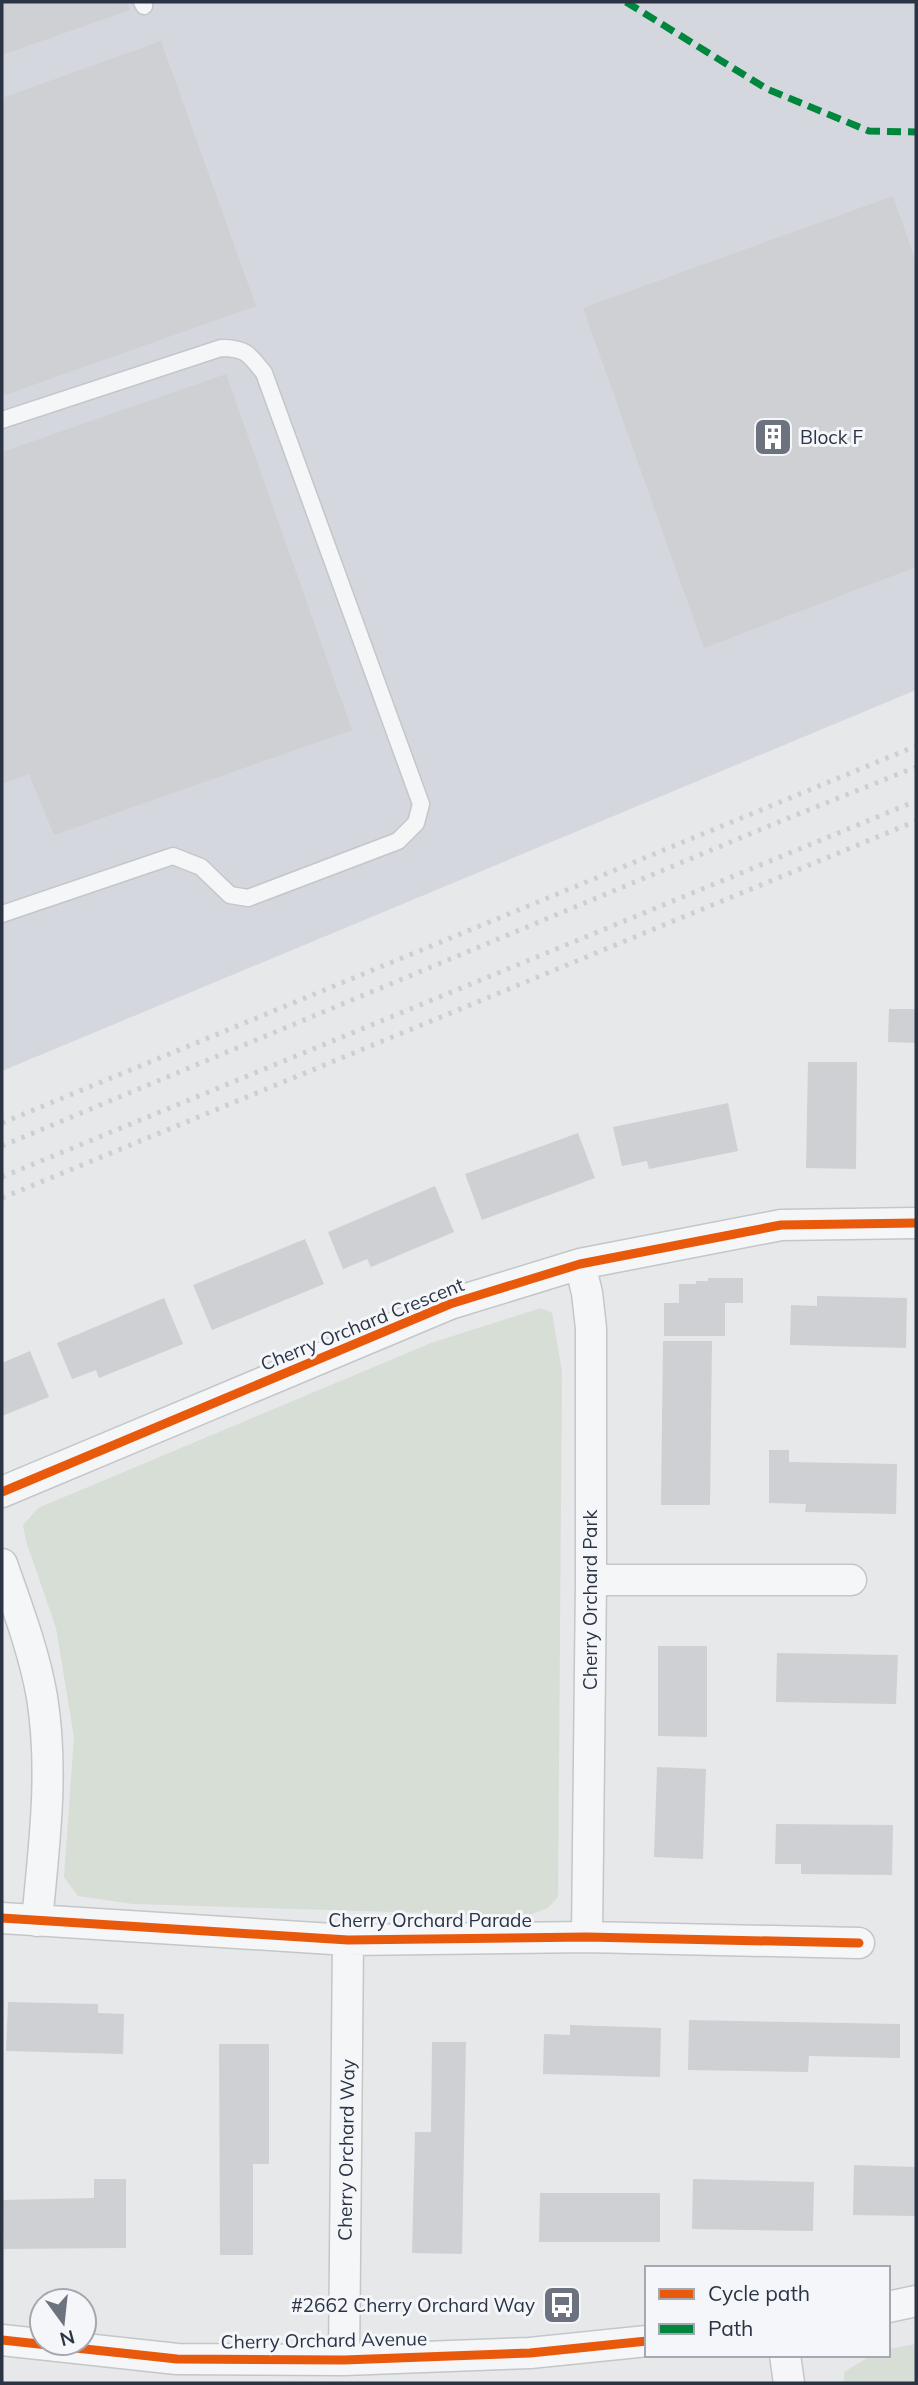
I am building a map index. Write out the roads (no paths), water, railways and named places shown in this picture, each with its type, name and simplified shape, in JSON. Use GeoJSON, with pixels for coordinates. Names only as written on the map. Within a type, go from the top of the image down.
{"type":"FeatureCollection","features":[{"type":"Feature","properties":{"kind":"street","name":"Cherry Orchard Crescent"},"geometry":{"type":"LineString","coordinates":[[2,1492],[450,1304],[580,1264],[781,1225],[916,1223]]}},
{"type":"Feature","properties":{"kind":"street","name":"Cherry Orchard Park"},"geometry":{"type":"LineString","coordinates":[[580,1264],[591,1328],[587,1937]]}},
{"type":"Feature","properties":{"kind":"street"},"geometry":{"type":"LineString","coordinates":[[2,1564],[30,1646],[46,1734],[49,1785],[37,1921]]}},
{"type":"Feature","properties":{"kind":"street"},"geometry":{"type":"LineString","coordinates":[[591,1580],[851,1580]]}},
{"type":"Feature","properties":{"kind":"street","name":"Cherry Orchard Parade"},"geometry":{"type":"LineString","coordinates":[[2,1918],[348,1940],[587,1937],[859,1942]]}},
{"type":"Feature","properties":{"kind":"street","name":"Cherry Orchard Way"},"geometry":{"type":"LineString","coordinates":[[344,2360],[348,1940]]}},
{"type":"Feature","properties":{"kind":"street"},"geometry":{"type":"LineString","coordinates":[[890,2306],[916,2301]]}},
{"type":"Feature","properties":{"kind":"street","name":"Cherry Orchard Avenue"},"geometry":{"type":"LineString","coordinates":[[2,2340],[177,2359],[344,2360],[530,2353],[645,2342]]}},
{"type":"Feature","properties":{"kind":"street"},"geometry":{"type":"LineString","coordinates":[[785,2357],[789,2383]]}},
{"type":"Feature","properties":{"kind":"lane"},"geometry":{"type":"LineString","coordinates":[[2,420],[221,348],[238,348],[254,360],[264,373],[421,804],[416,823],[398,841],[248,898],[230,895],[201,867],[173,856],[2,914]]}},
{"type":"Feature","properties":{"kind":"railway"},"geometry":{"type":"LineString","coordinates":[[2,1123],[916,746]]}},
{"type":"Feature","properties":{"kind":"railway"},"geometry":{"type":"LineString","coordinates":[[2,1146],[916,767]]}},
{"type":"Feature","properties":{"kind":"railway"},"geometry":{"type":"LineString","coordinates":[[2,1177],[916,801]]}},
{"type":"Feature","properties":{"kind":"railway"},"geometry":{"type":"LineString","coordinates":[[2,1198],[916,821]]}},
{"type":"Feature","properties":{"kind":"place","name":"Block F"},"geometry":{"type":"Point","coordinates":[773,437]}},
{"type":"Feature","properties":{"kind":"place","name":"#2662 Cherry Orchard Way"},"geometry":{"type":"Point","coordinates":[562,2305]}}]}
